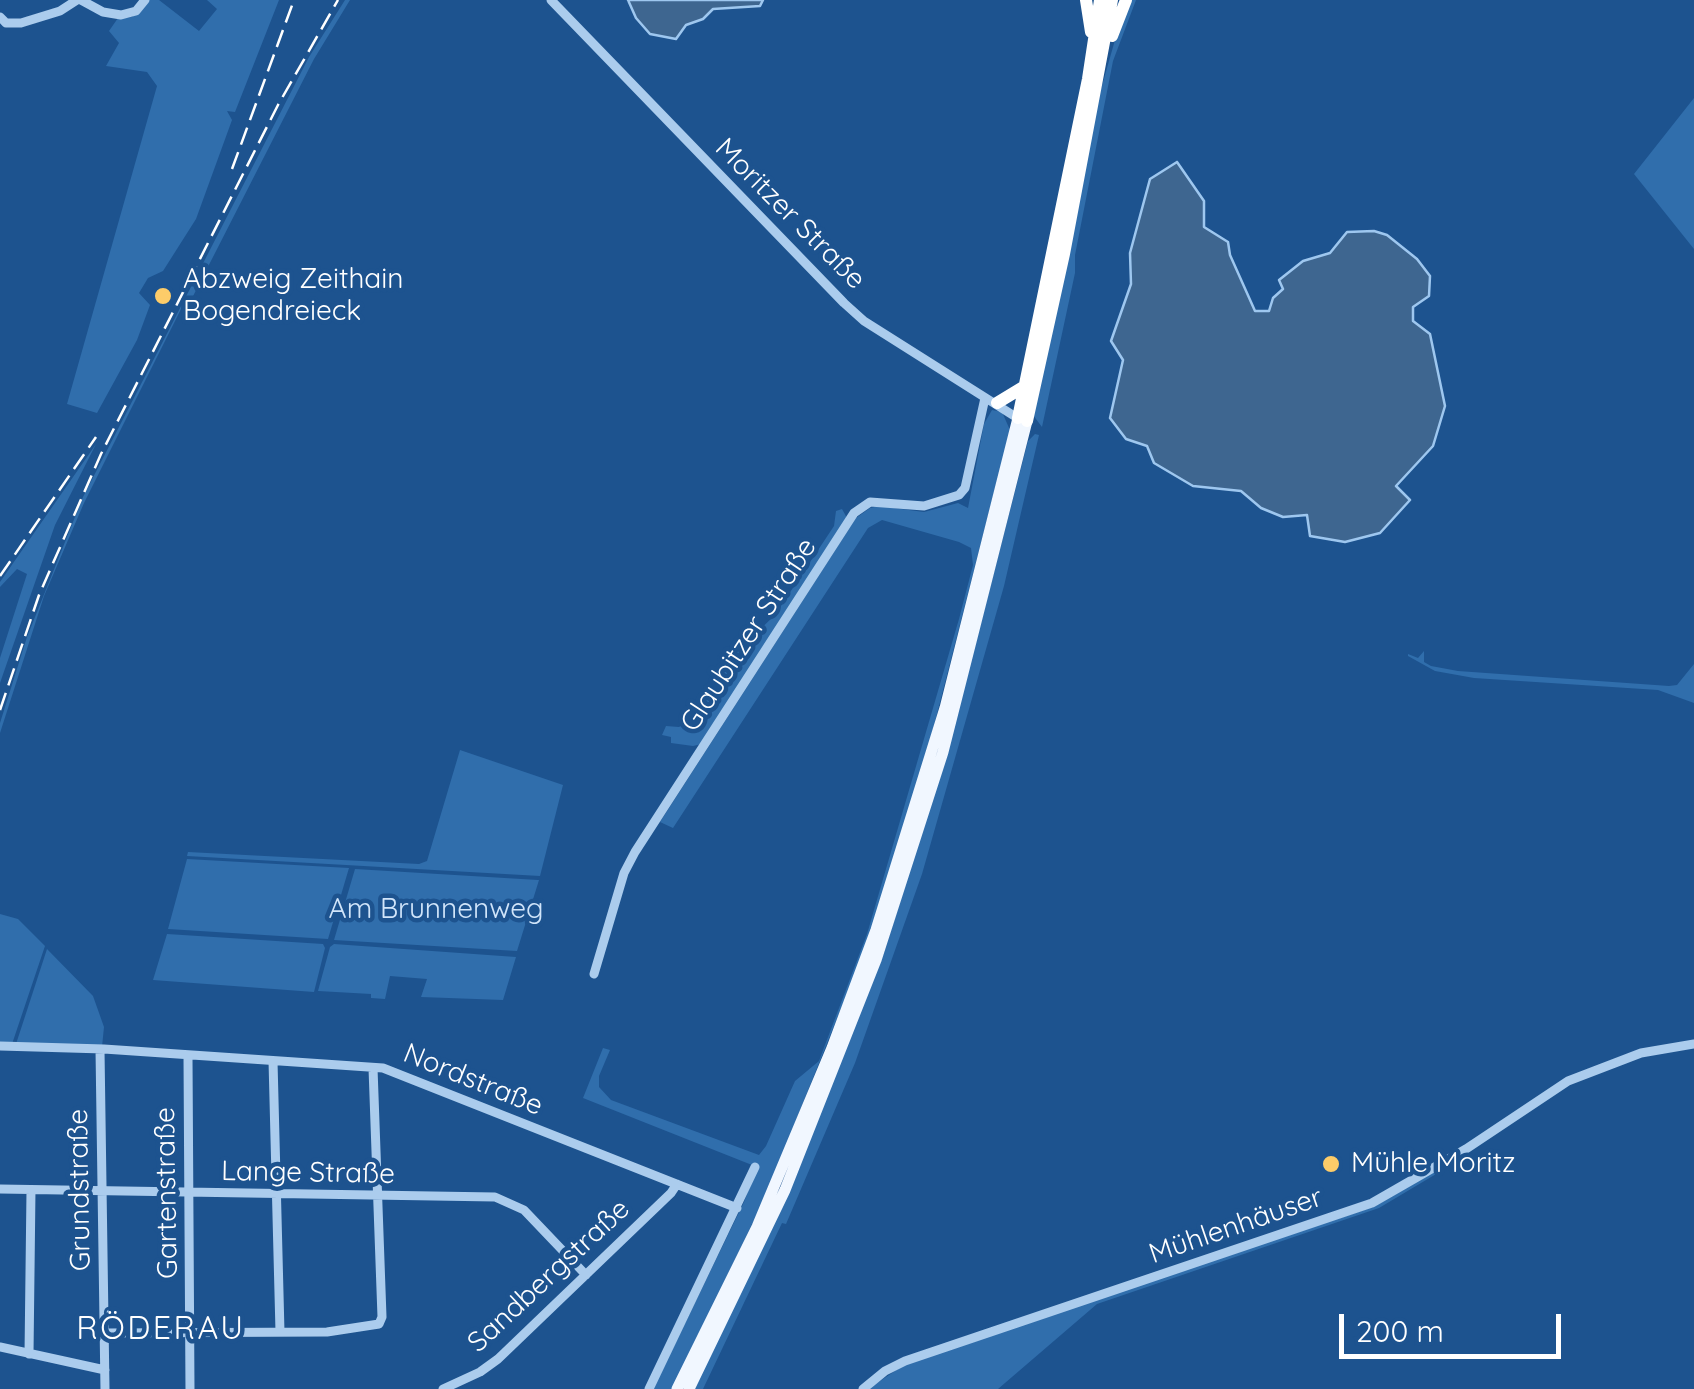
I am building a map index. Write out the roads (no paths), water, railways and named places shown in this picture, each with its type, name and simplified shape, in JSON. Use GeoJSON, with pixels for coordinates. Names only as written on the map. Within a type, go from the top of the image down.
{"type":"FeatureCollection","features":[{"type":"Feature","properties":{"kind":"highway"},"geometry":{"type":"LineString","coordinates":[[1086,0],[1098,52]]}},
{"type":"Feature","properties":{"kind":"highway"},"geometry":{"type":"LineString","coordinates":[[1022,420],[1098,52],[1100,0]]}},
{"type":"Feature","properties":{"kind":"highway"},"geometry":{"type":"LineString","coordinates":[[1022,420],[1025,386],[1112,0]]}},
{"type":"Feature","properties":{"kind":"highway"},"geometry":{"type":"LineString","coordinates":[[1098,52],[1126,0]]}},
{"type":"Feature","properties":{"kind":"highway"},"geometry":{"type":"LineString","coordinates":[[991,400],[1025,386]]}},
{"type":"Feature","properties":{"kind":"main road"},"geometry":{"type":"LineString","coordinates":[[678,1389],[757,1227],[832,1048],[876,930],[945,708],[1022,420]]}},
{"type":"Feature","properties":{"kind":"main road"},"geometry":{"type":"LineString","coordinates":[[689,1389],[784,1190],[876,960],[943,752],[1022,420]]}},
{"type":"Feature","properties":{"kind":"street"},"geometry":{"type":"LineString","coordinates":[[0,17],[6,23],[22,22],[60,11],[79,0],[112,14],[132,14],[145,0]]}},
{"type":"Feature","properties":{"kind":"street","name":"Moritzer Straße"},"geometry":{"type":"LineString","coordinates":[[551,0],[844,304],[1022,420]]}},
{"type":"Feature","properties":{"kind":"street","name":"Glaubitzer Straße"},"geometry":{"type":"LineString","coordinates":[[594,974],[624,873],[635,852],[854,513],[870,502],[924,506],[959,495],[965,488],[991,400]]}},
{"type":"Feature","properties":{"kind":"street","name":"Mühlenhäuser"},"geometry":{"type":"LineString","coordinates":[[863,1389],[904,1361],[1372,1203],[1466,1149],[1551,1091],[1604,1065],[1663,1048],[1694,1044]]}},
{"type":"Feature","properties":{"kind":"street","name":"Nordstraße"},"geometry":{"type":"LineString","coordinates":[[0,1046],[383,1068],[737,1208]]}},
{"type":"Feature","properties":{"kind":"street","name":"Grundstraße"},"geometry":{"type":"LineString","coordinates":[[100,1050],[105,1389]]}},
{"type":"Feature","properties":{"kind":"street","name":"Gartenstraße"},"geometry":{"type":"LineString","coordinates":[[188,1057],[190,1389]]}},
{"type":"Feature","properties":{"kind":"street"},"geometry":{"type":"LineString","coordinates":[[273,1062],[280,1332]]}},
{"type":"Feature","properties":{"kind":"street"},"geometry":{"type":"LineString","coordinates":[[104,1333],[280,1332],[376,1326],[382,1317],[373,1068]]}},
{"type":"Feature","properties":{"kind":"street"},"geometry":{"type":"LineString","coordinates":[[649,1389],[755,1167]]}},
{"type":"Feature","properties":{"kind":"street","name":"Sandbergstraße"},"geometry":{"type":"LineString","coordinates":[[443,1389],[491,1365],[676,1184]]}},
{"type":"Feature","properties":{"kind":"street","name":"Lange Straße"},"geometry":{"type":"LineString","coordinates":[[0,1190],[495,1197],[524,1210],[586,1275]]}},
{"type":"Feature","properties":{"kind":"street"},"geometry":{"type":"LineString","coordinates":[[29,1354],[31,1190]]}},
{"type":"Feature","properties":{"kind":"street"},"geometry":{"type":"LineString","coordinates":[[0,1347],[105,1370]]}},
{"type":"Feature","properties":{"kind":"railway"},"geometry":{"type":"LineString","coordinates":[[232,169],[294,0]]}},
{"type":"Feature","properties":{"kind":"railway"},"geometry":{"type":"LineString","coordinates":[[0,710],[39,595],[101,454],[278,105],[338,0]]}},
{"type":"Feature","properties":{"kind":"railway"},"geometry":{"type":"LineString","coordinates":[[0,576],[96,437]]}},
{"type":"Feature","properties":{"kind":"place","name":"Abzweig Zeithain Bogendreieck"},"geometry":{"type":"Point","coordinates":[163,296]}},
{"type":"Feature","properties":{"kind":"place","name":"Mühle Moritz"},"geometry":{"type":"Point","coordinates":[1331,1164]}},
{"type":"Feature","properties":{"kind":"district","name":"RÖDERAU"},"geometry":{"type":"Point","coordinates":[161,1329]}},
{"type":"Feature","properties":{"kind":"park label","name":"Am Brunnenweg"},"geometry":{"type":"Point","coordinates":[436,910]}}]}
